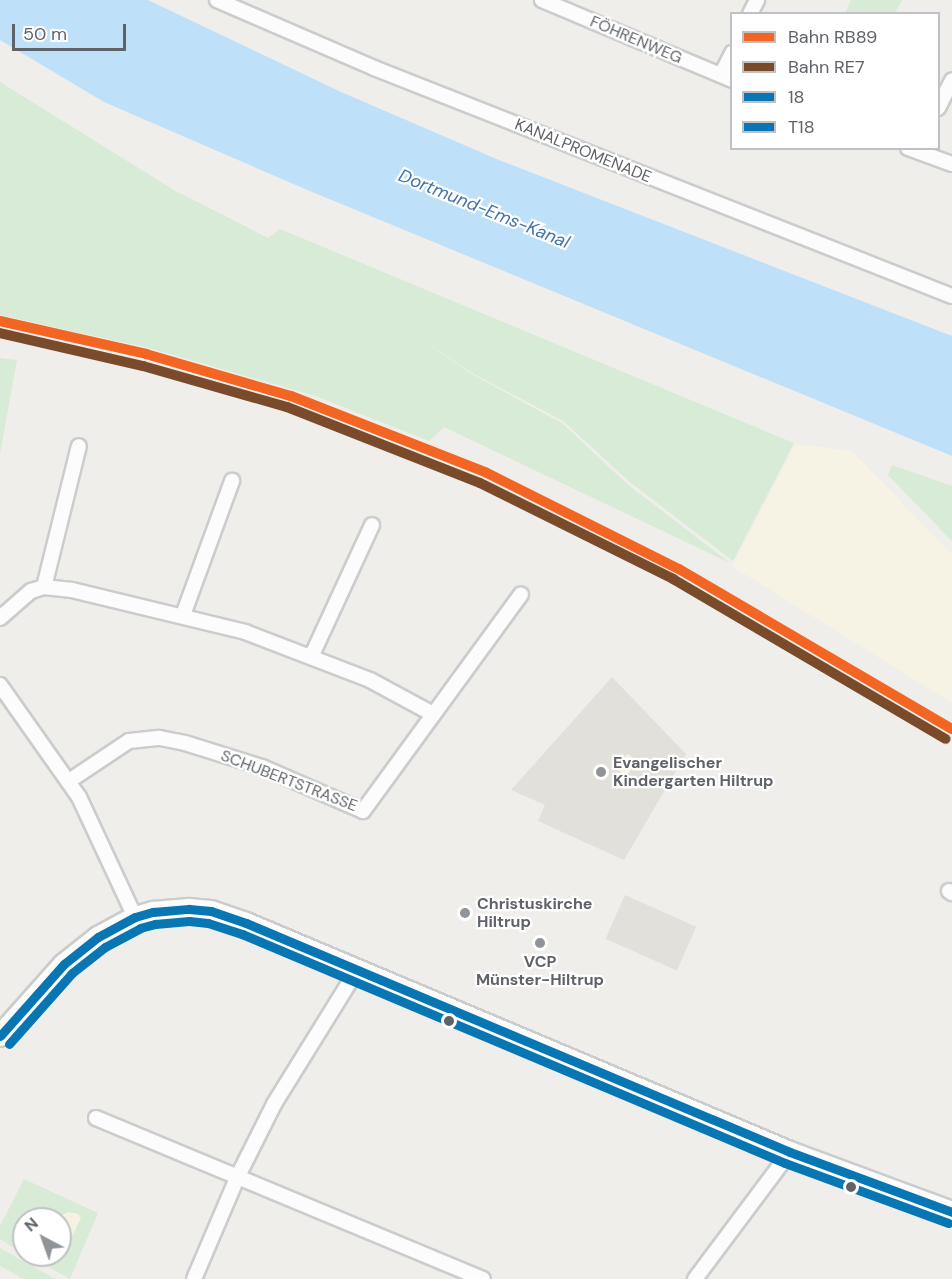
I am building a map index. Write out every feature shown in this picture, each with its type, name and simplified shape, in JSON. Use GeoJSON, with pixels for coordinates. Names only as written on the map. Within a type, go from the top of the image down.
{"type":"FeatureCollection","features":[{"type":"Feature","properties":{"kind":"street","name":"KANALPROMENADE"},"geometry":{"type":"LineString","coordinates":[[217,0],[366,65],[952,296]]}},
{"type":"Feature","properties":{"kind":"street","name":"FÖHRENWEG"},"geometry":{"type":"LineString","coordinates":[[542,0],[726,78]]}},
{"type":"Feature","properties":{"kind":"street"},"geometry":{"type":"LineString","coordinates":[[726,78],[730,61]]}},
{"type":"Feature","properties":{"kind":"street"},"geometry":{"type":"LineString","coordinates":[[940,106],[952,80]]}},
{"type":"Feature","properties":{"kind":"street"},"geometry":{"type":"LineString","coordinates":[[914,150],[952,164]]}},
{"type":"Feature","properties":{"kind":"street"},"geometry":{"type":"LineString","coordinates":[[44,587],[79,446]]}},
{"type":"Feature","properties":{"kind":"street"},"geometry":{"type":"LineString","coordinates":[[183,615],[232,481]]}},
{"type":"Feature","properties":{"kind":"street"},"geometry":{"type":"LineString","coordinates":[[312,656],[372,525]]}},
{"type":"Feature","properties":{"kind":"street"},"geometry":{"type":"LineString","coordinates":[[0,618],[31,591],[44,587],[65,589],[183,615],[245,632],[312,656],[370,680],[434,714]]}},
{"type":"Feature","properties":{"kind":"street","name":"SCHUBERTSTRASSE"},"geometry":{"type":"LineString","coordinates":[[69,781],[129,741],[160,738],[185,743],[262,767],[363,811],[521,594]]}},
{"type":"Feature","properties":{"kind":"street"},"geometry":{"type":"LineString","coordinates":[[0,685],[69,781],[135,917]]}},
{"type":"Feature","properties":{"kind":"street"},"geometry":{"type":"LineString","coordinates":[[0,1036],[64,964],[98,937],[135,917],[170,909],[211,911],[246,922],[790,1152],[952,1212]]}},
{"type":"Feature","properties":{"kind":"street"},"geometry":{"type":"LineString","coordinates":[[194,1279],[237,1178],[290,1075],[357,970]]}},
{"type":"Feature","properties":{"kind":"street"},"geometry":{"type":"LineString","coordinates":[[96,1118],[483,1279]]}},
{"type":"Feature","properties":{"kind":"street"},"geometry":{"type":"LineString","coordinates":[[695,1279],[790,1152]]}},
{"type":"Feature","properties":{"kind":"shaded area"},"geometry":{"type":"Polygon","coordinates":[[[796,444],[851,451],[952,554],[952,703],[732,566],[796,444]]]}},
{"type":"Feature","properties":{"kind":"shaded area","name":"Evangelischer Kindergarten Hiltrup"},"geometry":{"type":"Polygon","coordinates":[[[612,677],[686,754],[624,860],[538,821],[545,805],[511,790],[612,677]]]}},
{"type":"Feature","properties":{"kind":"shaded area"},"geometry":{"type":"Polygon","coordinates":[[[625,895],[696,927],[677,971],[605,939],[625,895]]]}},
{"type":"Feature","properties":{"kind":"green space"},"geometry":{"type":"Polygon","coordinates":[[[851,0],[902,0],[896,12],[845,12],[851,0]]]}},
{"type":"Feature","properties":{"kind":"green space"},"geometry":{"type":"Polygon","coordinates":[[[0,82],[174,190],[268,238],[280,229],[794,443],[733,561],[631,483],[563,421],[472,373],[418,337],[470,373],[562,423],[627,484],[730,563],[444,427],[429,441],[315,396],[149,348],[0,315],[0,82]]]}},
{"type":"Feature","properties":{"kind":"green space"},"geometry":{"type":"Polygon","coordinates":[[[0,358],[17,360],[0,454],[0,358]]]}},
{"type":"Feature","properties":{"kind":"green space"},"geometry":{"type":"Polygon","coordinates":[[[892,465],[952,486],[952,541],[888,475],[892,465]]]}},
{"type":"Feature","properties":{"kind":"green space"},"geometry":{"type":"Polygon","coordinates":[[[24,1179],[98,1213],[70,1279],[48,1267],[72,1267],[72,1207],[12,1207],[12,1246],[0,1239],[0,1226],[24,1179]]]}},
{"type":"Feature","properties":{"kind":"green space"},"geometry":{"type":"Polygon","coordinates":[[[0,1248],[12,1255],[12,1267],[34,1267],[56,1279],[24,1279],[0,1266],[0,1248]]]}},
{"type":"Feature","properties":{"kind":"sand"},"geometry":{"type":"Polygon","coordinates":[[[628,754],[631,756],[633,767],[625,778],[619,776],[624,757],[628,754]]]}},
{"type":"Feature","properties":{"kind":"sand"},"geometry":{"type":"Polygon","coordinates":[[[72,1213],[78,1214],[81,1218],[72,1237],[72,1213]]]}},
{"type":"Feature","properties":{"kind":"water","name":"Dortmund-Ems-Kanal"},"geometry":{"type":"Polygon","coordinates":[[[0,0],[148,0],[341,92],[499,160],[952,336],[952,456],[305,189],[104,102],[0,40],[0,0]]]}},
{"type":"Feature","properties":{"kind":"rail line","name":"RB89"},"geometry":{"type":"LineString","coordinates":[[0,321],[146,354],[291,396],[485,472],[679,569],[952,729]]}},
{"type":"Feature","properties":{"kind":"rail line","name":"RE7"},"geometry":{"type":"LineString","coordinates":[[0,333],[143,366],[287,407],[480,483],[673,579],[946,739]]}},
{"type":"Feature","properties":{"kind":"transit line","name":"18"},"geometry":{"type":"LineString","coordinates":[[0,1036],[64,964],[98,937],[135,917],[153,912],[189,909],[211,911],[246,923],[790,1152],[952,1212]]}},
{"type":"Feature","properties":{"kind":"transit line","name":"T18"},"geometry":{"type":"LineString","coordinates":[[9,1044],[72,973],[105,947],[140,928],[155,924],[189,921],[208,923],[242,934],[785,1163],[948,1223]]}},
{"type":"Feature","properties":{"kind":"place","name":"Evangelischer Kindergarten Hiltrup"},"geometry":{"type":"Point","coordinates":[601,772]}},
{"type":"Feature","properties":{"kind":"place","name":"Christuskirche Hiltrup"},"geometry":{"type":"Point","coordinates":[465,913]}},
{"type":"Feature","properties":{"kind":"place","name":"VCP Münster-Hiltrup"},"geometry":{"type":"Point","coordinates":[540,943]}}]}
